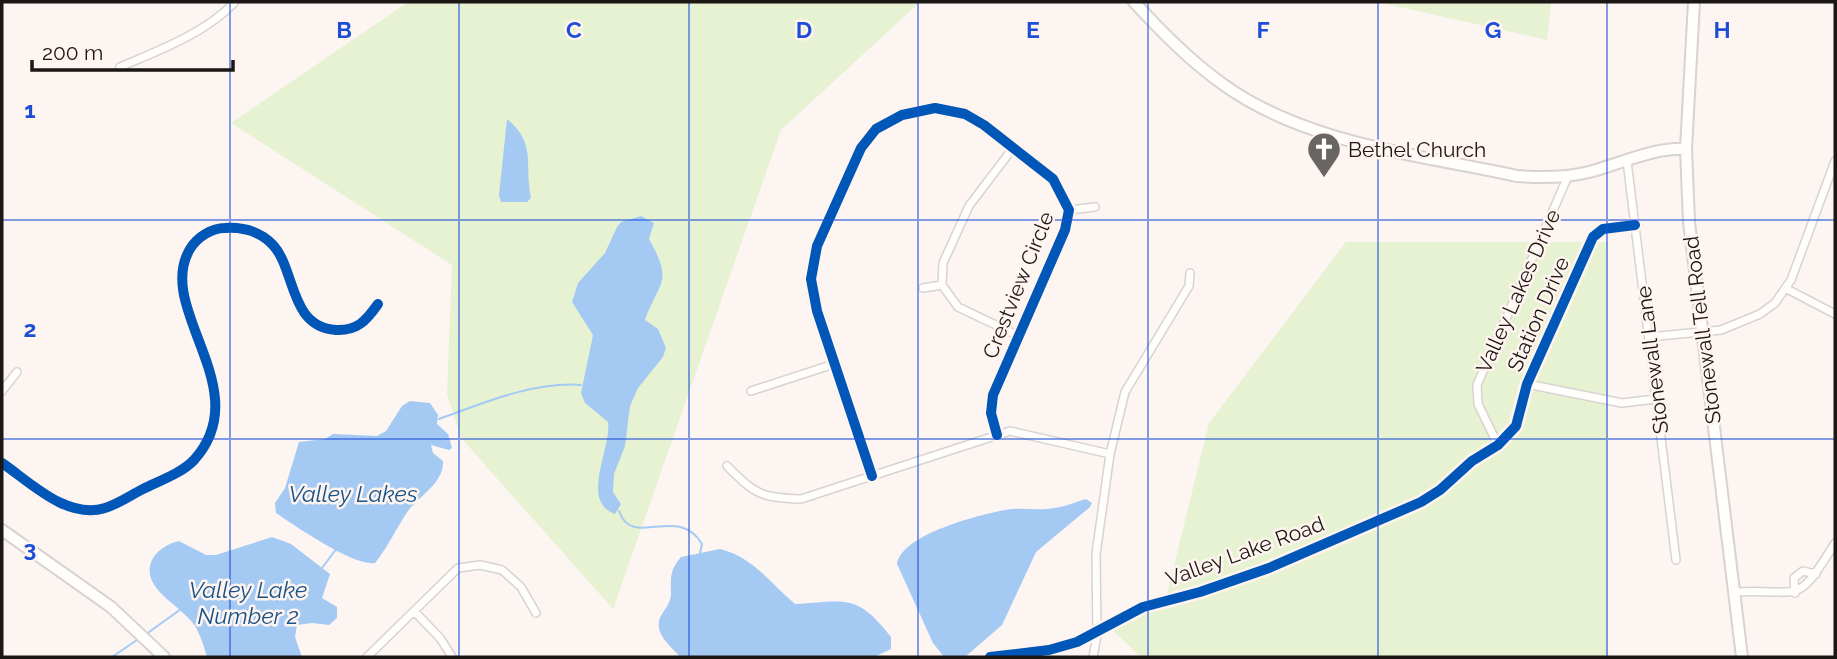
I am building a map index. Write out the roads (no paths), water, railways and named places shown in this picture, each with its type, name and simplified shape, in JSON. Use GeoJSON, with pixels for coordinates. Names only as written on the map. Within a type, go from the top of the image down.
{"type":"FeatureCollection","features":[{"type":"Feature","properties":{"kind":"street"},"geometry":{"type":"LineString","coordinates":[[120,67],[188,36],[223,14],[235,2]]}},
{"type":"Feature","properties":{"kind":"street"},"geometry":{"type":"LineString","coordinates":[[1134,2],[1191,60],[1225,86],[1262,107],[1311,128],[1364,143],[1517,176],[1568,176],[1666,150],[1686,149]]}},
{"type":"Feature","properties":{"kind":"street","name":"Stonewall Tell Road"},"geometry":{"type":"LineString","coordinates":[[1694,2],[1686,149],[1689,222],[1742,657]]}},
{"type":"Feature","properties":{"kind":"street","name":"Crestview Circle"},"geometry":{"type":"LineString","coordinates":[[872,476],[817,311],[811,279],[817,247],[861,148],[876,129],[902,115],[935,108],[965,114],[1053,179],[1069,210],[1065,230],[993,395],[991,412],[997,435]]}},
{"type":"Feature","properties":{"kind":"street"},"geometry":{"type":"LineString","coordinates":[[1013,148],[969,206],[943,263],[942,285],[958,307],[1019,336]]}},
{"type":"Feature","properties":{"kind":"street"},"geometry":{"type":"LineString","coordinates":[[1649,337],[1721,330],[1760,314],[1787,289],[1835,160]]}},
{"type":"Feature","properties":{"kind":"street","name":"Stonewall Lane"},"geometry":{"type":"LineString","coordinates":[[1627,161],[1676,560]]}},
{"type":"Feature","properties":{"kind":"street","name":"Valley Lakes Drive"},"geometry":{"type":"LineString","coordinates":[[1498,445],[1478,404],[1477,386],[1568,176]]}},
{"type":"Feature","properties":{"kind":"street","name":"Crestview Circle"},"geometry":{"type":"LineString","coordinates":[[1069,210],[1095,207]]}},
{"type":"Feature","properties":{"kind":"street","name":"Station Drive"},"geometry":{"type":"LineString","coordinates":[[1498,445],[1516,426],[1527,384],[1593,237],[1603,229],[1635,225]]}},
{"type":"Feature","properties":{"kind":"street"},"geometry":{"type":"LineString","coordinates":[[3,466],[71,508],[88,510],[105,509],[192,462],[206,442],[214,419],[216,393],[181,276],[190,247],[202,235],[219,228],[241,227],[261,235],[275,247],[296,299],[310,319],[329,329],[347,330],[365,323],[378,304]]}},
{"type":"Feature","properties":{"kind":"street"},"geometry":{"type":"LineString","coordinates":[[1093,657],[1097,635],[1096,554],[1110,454],[1125,392],[1189,286],[1190,273]]}},
{"type":"Feature","properties":{"kind":"street"},"geometry":{"type":"LineString","coordinates":[[923,288],[942,285]]}},
{"type":"Feature","properties":{"kind":"street"},"geometry":{"type":"LineString","coordinates":[[1787,289],[1835,314]]}},
{"type":"Feature","properties":{"kind":"street"},"geometry":{"type":"LineString","coordinates":[[751,391],[835,364]]}},
{"type":"Feature","properties":{"kind":"street"},"geometry":{"type":"LineString","coordinates":[[2,391],[17,372]]}},
{"type":"Feature","properties":{"kind":"street"},"geometry":{"type":"LineString","coordinates":[[1527,384],[1622,403],[1656,399]]}},
{"type":"Feature","properties":{"kind":"street"},"geometry":{"type":"LineString","coordinates":[[727,467],[751,491],[774,498],[801,499],[1010,431],[1110,454]]}},
{"type":"Feature","properties":{"kind":"street","name":"Valley Lake Road"},"geometry":{"type":"LineString","coordinates":[[990,657],[1049,650],[1097,635],[1143,607],[1200,592],[1269,568],[1421,502],[1440,490],[1472,461],[1498,445]]}},
{"type":"Feature","properties":{"kind":"street"},"geometry":{"type":"LineString","coordinates":[[2,530],[111,607],[164,657]]}},
{"type":"Feature","properties":{"kind":"street"},"geometry":{"type":"LineString","coordinates":[[1734,592],[1795,593],[1803,589],[1816,574],[1835,543]]}},
{"type":"Feature","properties":{"kind":"street"},"geometry":{"type":"LineString","coordinates":[[366,657],[458,568],[480,565],[502,570],[521,587],[536,613]]}},
{"type":"Feature","properties":{"kind":"street"},"geometry":{"type":"LineString","coordinates":[[1795,593],[1794,578],[1803,571],[1816,574]]}},
{"type":"Feature","properties":{"kind":"street"},"geometry":{"type":"LineString","coordinates":[[414,611],[440,638],[452,657]]}},
{"type":"Feature","properties":{"kind":"water"},"geometry":{"type":"Polygon","coordinates":[[[507,119],[516,128],[526,146],[531,198],[527,202],[501,202],[499,195],[507,119]]]}},
{"type":"Feature","properties":{"kind":"water"},"geometry":{"type":"Polygon","coordinates":[[[641,216],[654,223],[649,239],[657,254],[662,274],[662,281],[645,320],[658,329],[666,348],[663,357],[638,388],[630,406],[625,446],[614,474],[613,492],[621,504],[615,514],[605,507],[599,498],[598,486],[608,422],[585,403],[581,393],[593,335],[572,302],[578,283],[605,253],[621,222],[641,216]]]}},
{"type":"Feature","properties":{"kind":"water","name":"Valley Lakes"},"geometry":{"type":"Polygon","coordinates":[[[410,401],[430,403],[438,415],[437,424],[448,434],[452,448],[449,450],[431,445],[433,453],[443,461],[440,476],[408,511],[375,563],[366,563],[340,552],[276,513],[275,503],[285,488],[299,442],[325,439],[333,434],[377,436],[386,431],[402,406],[410,401]]]}},
{"type":"Feature","properties":{"kind":"water"},"geometry":{"type":"Polygon","coordinates":[[[1086,499],[1092,503],[1090,507],[1036,552],[1002,625],[965,657],[944,657],[933,643],[897,564],[902,553],[927,535],[978,516],[1005,510],[1062,507],[1086,499]]]}},
{"type":"Feature","properties":{"kind":"water","name":"Valley Lake Number 2"},"geometry":{"type":"Polygon","coordinates":[[[272,537],[291,544],[330,574],[322,598],[337,607],[337,618],[329,625],[297,625],[295,637],[302,657],[207,657],[195,626],[163,595],[151,578],[153,558],[165,547],[179,541],[206,555],[216,555],[272,537]]]}},
{"type":"Feature","properties":{"kind":"water"},"geometry":{"type":"Polygon","coordinates":[[[720,549],[752,564],[795,604],[839,602],[859,606],[891,637],[891,649],[874,657],[680,657],[663,638],[659,627],[659,621],[670,599],[673,571],[681,557],[720,549]]]}},
{"type":"Feature","properties":{"kind":"waterway"},"geometry":{"type":"LineString","coordinates":[[439,419],[526,390],[581,385]]}},
{"type":"Feature","properties":{"kind":"waterway"},"geometry":{"type":"LineString","coordinates":[[619,511],[625,522],[634,527],[681,527],[692,532],[702,544],[700,553]]}},
{"type":"Feature","properties":{"kind":"waterway"},"geometry":{"type":"LineString","coordinates":[[322,568],[337,548]]}},
{"type":"Feature","properties":{"kind":"waterway"},"geometry":{"type":"LineString","coordinates":[[145,635],[181,609]]}},
{"type":"Feature","properties":{"kind":"waterway"},"geometry":{"type":"LineString","coordinates":[[112,657],[137,640]]}},
{"type":"Feature","properties":{"kind":"place","name":"Bethel Church"},"geometry":{"type":"Point","coordinates":[1324,179]}}]}
